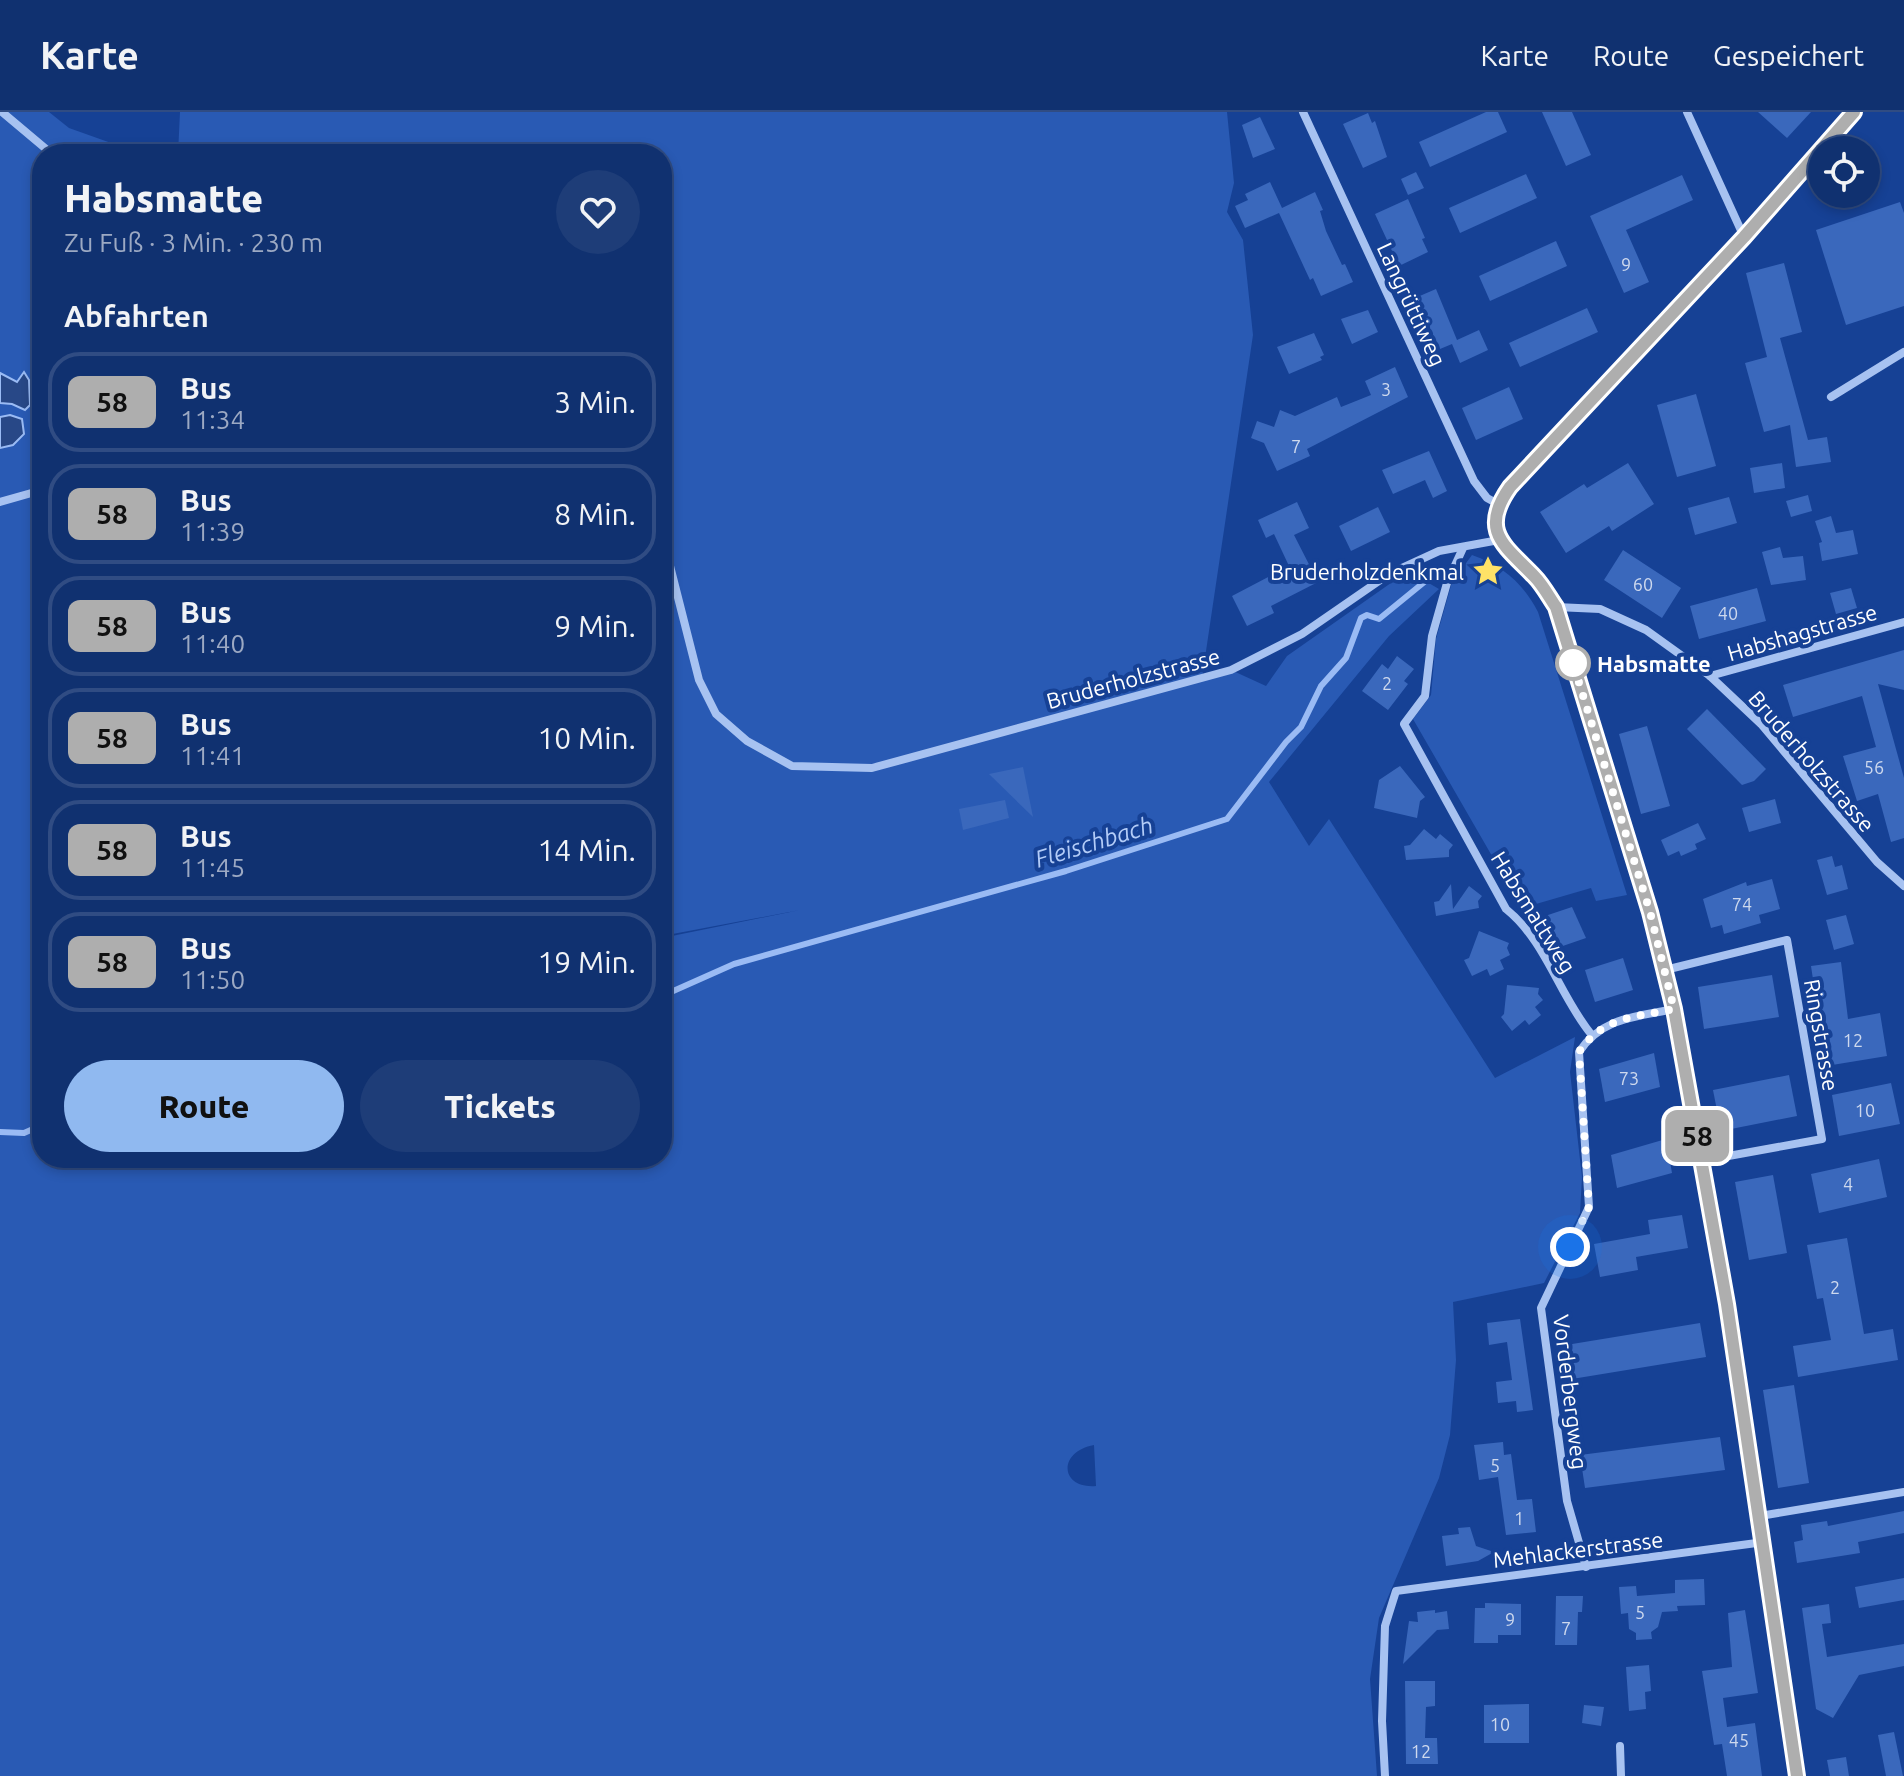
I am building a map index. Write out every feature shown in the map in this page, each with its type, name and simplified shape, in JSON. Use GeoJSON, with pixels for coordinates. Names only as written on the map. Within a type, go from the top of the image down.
{"type":"FeatureCollection","features":[{"type":"Feature","properties":{"kind":"street"},"geometry":{"type":"LineString","coordinates":[[2,112],[40,144]]}},
{"type":"Feature","properties":{"kind":"street","name":"Langrüttiweg"},"geometry":{"type":"LineString","coordinates":[[1303,112],[1474,481],[1487,498],[1498,504]]}},
{"type":"Feature","properties":{"kind":"street"},"geometry":{"type":"LineString","coordinates":[[1687,112],[1744,237]]}},
{"type":"Feature","properties":{"kind":"street"},"geometry":{"type":"LineString","coordinates":[[1797,1776],[1760,1516],[1701,1161],[1665,970],[1556,607],[1536,578],[1499,540],[1495,522],[1498,504],[1510,487],[1744,237],[1854,112]]}},
{"type":"Feature","properties":{"kind":"street"},"geometry":{"type":"LineString","coordinates":[[1831,397],[1904,352]]}},
{"type":"Feature","properties":{"kind":"street"},"geometry":{"type":"LineString","coordinates":[[0,502],[32,493]]}},
{"type":"Feature","properties":{"kind":"street","name":"Bruderholzstrasse"},"geometry":{"type":"LineString","coordinates":[[672,574],[699,680],[716,714],[747,741],[792,766],[872,768],[1231,670],[1302,634],[1389,574],[1439,551],[1499,540]]}},
{"type":"Feature","properties":{"kind":"street","name":"Habsmattweg"},"geometry":{"type":"LineString","coordinates":[[1463,548],[1447,583],[1432,636],[1425,696],[1404,724],[1506,909],[1525,925],[1577,1018],[1591,1034]]}},
{"type":"Feature","properties":{"kind":"street","name":"Bruderholzstrasse"},"geometry":{"type":"LineString","coordinates":[[1556,607],[1600,609],[1646,630],[1710,676],[1761,724],[1877,862],[1904,886]]}},
{"type":"Feature","properties":{"kind":"street","name":"Habshagstrasse"},"geometry":{"type":"LineString","coordinates":[[1710,676],[1904,622]]}},
{"type":"Feature","properties":{"kind":"street","name":"Ringstrasse"},"geometry":{"type":"LineString","coordinates":[[1665,970],[1787,940],[1822,1139],[1701,1161]]}},
{"type":"Feature","properties":{"kind":"street"},"geometry":{"type":"LineString","coordinates":[[1591,1034],[1612,1023],[1674,1009]]}},
{"type":"Feature","properties":{"kind":"street","name":"Vorderbergweg"},"geometry":{"type":"LineString","coordinates":[[1586,1567],[1567,1501],[1541,1308],[1589,1207],[1579,1052],[1591,1034]]}},
{"type":"Feature","properties":{"kind":"street"},"geometry":{"type":"LineString","coordinates":[[1760,1516],[1904,1492]]}},
{"type":"Feature","properties":{"kind":"street","name":"Mehlackerstrasse"},"geometry":{"type":"LineString","coordinates":[[1385,1776],[1382,1721],[1385,1626],[1396,1591],[1764,1542]]}},
{"type":"Feature","properties":{"kind":"street"},"geometry":{"type":"LineString","coordinates":[[1620,1746],[1621,1776]]}},
{"type":"Feature","properties":{"kind":"shaded area"},"geometry":{"type":"Polygon","coordinates":[[[0,112],[49,112],[69,128],[114,144],[32,144],[32,1168],[672,1168],[672,936],[800,910],[672,934],[672,144],[178,144],[180,112],[1227,112],[1234,183],[1227,212],[1243,240],[1253,335],[1202,678],[1231,670],[1266,686],[1287,656],[1408,571],[1439,589],[1389,636],[1269,782],[1309,846],[1329,819],[1495,1078],[1575,1037],[1570,1072],[1582,1177],[1580,1213],[1544,1283],[1453,1302],[1456,1360],[1450,1435],[1439,1478],[1379,1618],[1370,1679],[1377,1776],[0,1776],[0,112]],[[1094,1445],[1082,1449],[1069,1462],[1070,1476],[1084,1485],[1096,1486],[1094,1445]]]}},
{"type":"Feature","properties":{"kind":"shaded area"},"geometry":{"type":"Polygon","coordinates":[[[24,372],[29,380],[30,405],[25,410],[0,403],[0,373],[17,382],[24,372]]]}},
{"type":"Feature","properties":{"kind":"shaded area"},"geometry":{"type":"Polygon","coordinates":[[[10,415],[22,419],[24,434],[13,445],[0,448],[0,417],[10,415]]]}},
{"type":"Feature","properties":{"kind":"shaded area"},"geometry":{"type":"Polygon","coordinates":[[[1472,555],[1493,564],[1511,577],[1526,592],[1538,612],[1627,895],[1596,901],[1591,888],[1522,908],[1413,719],[1431,695],[1436,639],[1452,582],[1472,555]]]}},
{"type":"Feature","properties":{"kind":"building"},"geometry":{"type":"Polygon","coordinates":[[[1486,112],[1498,112],[1507,132],[1430,167],[1419,142],[1486,112]]]}},
{"type":"Feature","properties":{"kind":"building"},"geometry":{"type":"Polygon","coordinates":[[[1542,112],[1572,112],[1591,155],[1566,166],[1542,112]]]}},
{"type":"Feature","properties":{"kind":"building"},"geometry":{"type":"Polygon","coordinates":[[[1758,112],[1811,112],[1787,138],[1758,112]]]}},
{"type":"Feature","properties":{"kind":"building"},"geometry":{"type":"Polygon","coordinates":[[[1368,113],[1372,123],[1375,121],[1387,157],[1363,168],[1343,124],[1368,113]]]}},
{"type":"Feature","properties":{"kind":"building"},"geometry":{"type":"Polygon","coordinates":[[[1260,117],[1275,149],[1253,158],[1242,125],[1260,117]]]}},
{"type":"Feature","properties":{"kind":"building"},"geometry":{"type":"Polygon","coordinates":[[[1416,172],[1424,188],[1408,195],[1401,179],[1416,172]]]}},
{"type":"Feature","properties":{"kind":"building"},"geometry":{"type":"Polygon","coordinates":[[[1526,174],[1537,198],[1460,233],[1449,208],[1526,174]]]}},
{"type":"Feature","properties":{"kind":"building"},"geometry":{"type":"Polygon","coordinates":[[[1682,175],[1693,200],[1626,230],[1649,282],[1624,293],[1590,216],[1682,175]]]}},
{"type":"Feature","properties":{"kind":"building"},"geometry":{"type":"Polygon","coordinates":[[[1270,182],[1282,208],[1315,192],[1323,210],[1320,211],[1326,231],[1353,282],[1321,296],[1313,278],[1310,280],[1279,213],[1245,228],[1235,206],[1248,200],[1245,194],[1270,182]]]}},
{"type":"Feature","properties":{"kind":"building"},"geometry":{"type":"Polygon","coordinates":[[[1408,199],[1428,252],[1399,266],[1375,214],[1408,199]]]}},
{"type":"Feature","properties":{"kind":"building"},"geometry":{"type":"Polygon","coordinates":[[[1900,202],[1904,213],[1904,306],[1846,325],[1816,230],[1900,202]]]}},
{"type":"Feature","properties":{"kind":"building"},"geometry":{"type":"Polygon","coordinates":[[[1556,241],[1567,266],[1490,301],[1479,276],[1556,241]]]}},
{"type":"Feature","properties":{"kind":"building"},"geometry":{"type":"Polygon","coordinates":[[[1784,263],[1802,332],[1780,338],[1808,440],[1827,437],[1831,462],[1796,467],[1790,425],[1764,432],[1745,363],[1767,357],[1746,273],[1784,263]]]}},
{"type":"Feature","properties":{"kind":"building"},"geometry":{"type":"Polygon","coordinates":[[[1436,289],[1457,340],[1479,330],[1488,350],[1460,363],[1452,344],[1440,349],[1415,298],[1436,289]]]}},
{"type":"Feature","properties":{"kind":"building"},"geometry":{"type":"Polygon","coordinates":[[[1587,308],[1598,332],[1520,367],[1509,343],[1587,308]]]}},
{"type":"Feature","properties":{"kind":"building"},"geometry":{"type":"Polygon","coordinates":[[[1368,310],[1378,332],[1352,344],[1341,319],[1368,310]]]}},
{"type":"Feature","properties":{"kind":"building"},"geometry":{"type":"Polygon","coordinates":[[[1314,333],[1324,355],[1320,357],[1322,360],[1289,374],[1277,347],[1314,333]]]}},
{"type":"Feature","properties":{"kind":"building"},"geometry":{"type":"Polygon","coordinates":[[[1395,367],[1408,397],[1307,449],[1310,456],[1277,471],[1264,443],[1251,438],[1257,421],[1274,427],[1280,410],[1295,416],[1337,397],[1341,407],[1371,395],[1365,381],[1395,367]]]}},
{"type":"Feature","properties":{"kind":"building"},"geometry":{"type":"Polygon","coordinates":[[[1509,387],[1523,419],[1476,440],[1462,408],[1509,387]]]}},
{"type":"Feature","properties":{"kind":"building"},"geometry":{"type":"Polygon","coordinates":[[[1696,394],[1716,466],[1677,477],[1657,405],[1696,394]]]}},
{"type":"Feature","properties":{"kind":"building"},"geometry":{"type":"Polygon","coordinates":[[[1429,451],[1447,491],[1433,498],[1425,480],[1393,494],[1382,470],[1429,451]]]}},
{"type":"Feature","properties":{"kind":"building"},"geometry":{"type":"Polygon","coordinates":[[[1628,463],[1654,504],[1612,531],[1609,526],[1566,553],[1540,512],[1584,484],[1587,488],[1628,463]]]}},
{"type":"Feature","properties":{"kind":"building"},"geometry":{"type":"Polygon","coordinates":[[[1782,463],[1785,488],[1754,493],[1750,468],[1782,463]]]}},
{"type":"Feature","properties":{"kind":"building"},"geometry":{"type":"Polygon","coordinates":[[[1808,495],[1812,511],[1791,517],[1786,501],[1808,495]]]}},
{"type":"Feature","properties":{"kind":"building"},"geometry":{"type":"Polygon","coordinates":[[[1729,497],[1737,523],[1695,535],[1688,508],[1729,497]]]}},
{"type":"Feature","properties":{"kind":"building"},"geometry":{"type":"Polygon","coordinates":[[[1297,502],[1309,528],[1294,535],[1318,582],[1271,606],[1274,613],[1247,626],[1232,596],[1289,566],[1274,534],[1266,538],[1258,520],[1297,502]]]}},
{"type":"Feature","properties":{"kind":"building"},"geometry":{"type":"Polygon","coordinates":[[[1378,507],[1390,532],[1351,551],[1339,526],[1378,507]]]}},
{"type":"Feature","properties":{"kind":"building"},"geometry":{"type":"Polygon","coordinates":[[[1831,516],[1836,533],[1853,530],[1858,554],[1822,561],[1819,543],[1822,542],[1815,521],[1831,516]]]}},
{"type":"Feature","properties":{"kind":"building"},"geometry":{"type":"Polygon","coordinates":[[[1780,547],[1783,558],[1803,556],[1806,580],[1771,585],[1762,552],[1780,547]]]}},
{"type":"Feature","properties":{"kind":"building"},"geometry":{"type":"Polygon","coordinates":[[[1623,550],[1681,588],[1662,618],[1604,580],[1623,550]]]}},
{"type":"Feature","properties":{"kind":"building"},"geometry":{"type":"Polygon","coordinates":[[[1757,588],[1766,621],[1699,639],[1690,606],[1757,588]]]}},
{"type":"Feature","properties":{"kind":"building"},"geometry":{"type":"Polygon","coordinates":[[[1851,588],[1857,608],[1836,614],[1830,593],[1851,588]]]}},
{"type":"Feature","properties":{"kind":"building"},"geometry":{"type":"Polygon","coordinates":[[[1904,650],[1904,690],[1878,684],[1904,778],[1904,838],[1891,842],[1878,794],[1857,801],[1843,756],[1876,747],[1862,696],[1793,717],[1783,685],[1904,650]]]}},
{"type":"Feature","properties":{"kind":"building"},"geometry":{"type":"Polygon","coordinates":[[[1397,656],[1414,669],[1404,681],[1408,684],[1388,710],[1362,691],[1382,664],[1388,669],[1397,656]]]}},
{"type":"Feature","properties":{"kind":"building"},"geometry":{"type":"Polygon","coordinates":[[[1707,709],[1766,769],[1754,781],[1742,785],[1687,729],[1707,709]]]}},
{"type":"Feature","properties":{"kind":"building"},"geometry":{"type":"Polygon","coordinates":[[[1647,726],[1670,806],[1641,814],[1619,734],[1647,726]]]}},
{"type":"Feature","properties":{"kind":"building"},"geometry":{"type":"Polygon","coordinates":[[[1400,766],[1425,797],[1420,801],[1417,818],[1374,808],[1379,780],[1400,766]]]}},
{"type":"Feature","properties":{"kind":"building"},"geometry":{"type":"Polygon","coordinates":[[[1023,767],[1033,817],[989,774],[1023,767]]]}},
{"type":"Feature","properties":{"kind":"building"},"geometry":{"type":"Polygon","coordinates":[[[1775,799],[1781,823],[1749,832],[1742,808],[1775,799]]]}},
{"type":"Feature","properties":{"kind":"building"},"geometry":{"type":"Polygon","coordinates":[[[1005,800],[1009,818],[963,830],[959,809],[1005,800]]]}},
{"type":"Feature","properties":{"kind":"building"},"geometry":{"type":"Polygon","coordinates":[[[1698,823],[1706,839],[1695,844],[1697,849],[1681,856],[1679,851],[1668,856],[1661,840],[1698,823]]]}},
{"type":"Feature","properties":{"kind":"building"},"geometry":{"type":"Polygon","coordinates":[[[1424,829],[1436,839],[1440,834],[1453,845],[1449,857],[1406,860],[1404,846],[1410,845],[1424,829]]]}},
{"type":"Feature","properties":{"kind":"building"},"geometry":{"type":"Polygon","coordinates":[[[1832,856],[1835,867],[1842,865],[1848,889],[1827,895],[1817,860],[1832,856]]]}},
{"type":"Feature","properties":{"kind":"building"},"geometry":{"type":"Polygon","coordinates":[[[1772,879],[1780,909],[1759,915],[1761,923],[1724,934],[1722,925],[1711,928],[1703,899],[1746,882],[1747,886],[1772,879]]]}},
{"type":"Feature","properties":{"kind":"building"},"geometry":{"type":"Polygon","coordinates":[[[1451,884],[1453,909],[1469,886],[1482,896],[1478,901],[1479,908],[1436,916],[1434,902],[1439,901],[1451,884]]]}},
{"type":"Feature","properties":{"kind":"building"},"geometry":{"type":"Polygon","coordinates":[[[1572,907],[1586,938],[1557,948],[1542,917],[1572,907]]]}},
{"type":"Feature","properties":{"kind":"building"},"geometry":{"type":"Polygon","coordinates":[[[1846,915],[1854,944],[1834,950],[1826,920],[1846,915]]]}},
{"type":"Feature","properties":{"kind":"building"},"geometry":{"type":"Polygon","coordinates":[[[1479,931],[1509,943],[1507,948],[1510,955],[1500,960],[1504,969],[1490,976],[1487,969],[1472,976],[1464,960],[1469,958],[1479,931]]]}},
{"type":"Feature","properties":{"kind":"building"},"geometry":{"type":"Polygon","coordinates":[[[1623,958],[1633,990],[1595,1002],[1585,970],[1623,958]]]}},
{"type":"Feature","properties":{"kind":"building"},"geometry":{"type":"Polygon","coordinates":[[[1841,962],[1848,1019],[1880,1013],[1887,1056],[1826,1066],[1811,966],[1841,962]]]}},
{"type":"Feature","properties":{"kind":"building"},"geometry":{"type":"Polygon","coordinates":[[[1772,975],[1779,1017],[1704,1029],[1698,987],[1772,975]]]}},
{"type":"Feature","properties":{"kind":"building"},"geometry":{"type":"Polygon","coordinates":[[[1507,985],[1539,988],[1538,994],[1543,1000],[1535,1007],[1541,1015],[1529,1025],[1525,1020],[1512,1031],[1501,1017],[1507,985]]]}},
{"type":"Feature","properties":{"kind":"building"},"geometry":{"type":"Polygon","coordinates":[[[1654,1053],[1660,1087],[1605,1102],[1599,1069],[1654,1053]]]}},
{"type":"Feature","properties":{"kind":"building"},"geometry":{"type":"Polygon","coordinates":[[[1789,1075],[1797,1116],[1721,1131],[1713,1090],[1789,1075]]]}},
{"type":"Feature","properties":{"kind":"building"},"geometry":{"type":"Polygon","coordinates":[[[1891,1083],[1900,1124],[1839,1136],[1832,1095],[1891,1083]]]}},
{"type":"Feature","properties":{"kind":"building"},"geometry":{"type":"Polygon","coordinates":[[[1666,1139],[1672,1173],[1617,1188],[1611,1155],[1666,1139]]]}},
{"type":"Feature","properties":{"kind":"building"},"geometry":{"type":"Polygon","coordinates":[[[1879,1159],[1887,1197],[1819,1213],[1811,1174],[1879,1159]]]}},
{"type":"Feature","properties":{"kind":"building"},"geometry":{"type":"Polygon","coordinates":[[[1773,1175],[1787,1253],[1749,1260],[1735,1182],[1773,1175]]]}},
{"type":"Feature","properties":{"kind":"building"},"geometry":{"type":"Polygon","coordinates":[[[1682,1215],[1688,1248],[1636,1257],[1638,1270],[1600,1277],[1594,1244],[1650,1234],[1648,1220],[1682,1215]]]}},
{"type":"Feature","properties":{"kind":"building"},"geometry":{"type":"Polygon","coordinates":[[[1847,1238],[1864,1334],[1893,1329],[1898,1360],[1798,1377],[1793,1346],[1831,1340],[1823,1298],[1817,1299],[1807,1245],[1847,1238]]]}},
{"type":"Feature","properties":{"kind":"building"},"geometry":{"type":"Polygon","coordinates":[[[1520,1319],[1533,1410],[1517,1412],[1516,1401],[1498,1403],[1496,1382],[1512,1380],[1507,1342],[1489,1345],[1487,1323],[1520,1319]]]}},
{"type":"Feature","properties":{"kind":"building"},"geometry":{"type":"Polygon","coordinates":[[[1700,1323],[1706,1357],[1572,1379],[1571,1375],[1566,1376],[1560,1346],[1700,1323]]]}},
{"type":"Feature","properties":{"kind":"building"},"geometry":{"type":"Polygon","coordinates":[[[1794,1385],[1809,1483],[1778,1488],[1763,1390],[1794,1385]]]}},
{"type":"Feature","properties":{"kind":"building"},"geometry":{"type":"Polygon","coordinates":[[[1720,1437],[1725,1470],[1585,1488],[1580,1455],[1720,1437]]]}},
{"type":"Feature","properties":{"kind":"building"},"geometry":{"type":"Polygon","coordinates":[[[1503,1442],[1504,1455],[1511,1454],[1517,1500],[1532,1499],[1536,1532],[1506,1535],[1498,1477],[1479,1480],[1474,1445],[1503,1442]]]}},
{"type":"Feature","properties":{"kind":"building"},"geometry":{"type":"Polygon","coordinates":[[[1904,1511],[1904,1533],[1858,1542],[1860,1553],[1797,1563],[1794,1542],[1803,1540],[1801,1525],[1827,1521],[1828,1526],[1904,1511]]]}},
{"type":"Feature","properties":{"kind":"building"},"geometry":{"type":"Polygon","coordinates":[[[1470,1527],[1476,1546],[1494,1552],[1478,1561],[1446,1566],[1442,1536],[1459,1534],[1458,1528],[1470,1527]]]}},
{"type":"Feature","properties":{"kind":"building"},"geometry":{"type":"Polygon","coordinates":[[[1904,1578],[1904,1600],[1859,1608],[1855,1587],[1904,1578]]]}},
{"type":"Feature","properties":{"kind":"building"},"geometry":{"type":"Polygon","coordinates":[[[1704,1579],[1705,1605],[1677,1606],[1678,1611],[1662,1612],[1658,1627],[1651,1632],[1652,1639],[1636,1640],[1636,1633],[1629,1629],[1628,1613],[1621,1614],[1619,1587],[1636,1586],[1637,1596],[1675,1593],[1675,1580],[1704,1579]]]}},
{"type":"Feature","properties":{"kind":"building"},"geometry":{"type":"Polygon","coordinates":[[[1556,1596],[1583,1596],[1582,1612],[1578,1612],[1577,1645],[1555,1645],[1556,1596]]]}},
{"type":"Feature","properties":{"kind":"building"},"geometry":{"type":"Polygon","coordinates":[[[1485,1603],[1521,1604],[1521,1635],[1498,1635],[1498,1643],[1474,1643],[1475,1608],[1485,1608],[1485,1603]]]}},
{"type":"Feature","properties":{"kind":"building"},"geometry":{"type":"Polygon","coordinates":[[[1829,1604],[1831,1623],[1822,1624],[1827,1657],[1904,1644],[1904,1666],[1859,1675],[1833,1718],[1816,1709],[1802,1608],[1829,1604]]]}},
{"type":"Feature","properties":{"kind":"building"},"geometry":{"type":"Polygon","coordinates":[[[1435,1610],[1435,1613],[1447,1611],[1449,1629],[1437,1630],[1403,1664],[1409,1621],[1418,1622],[1417,1612],[1435,1610]]]}},
{"type":"Feature","properties":{"kind":"building"},"geometry":{"type":"Polygon","coordinates":[[[1745,1610],[1758,1693],[1723,1698],[1727,1727],[1755,1723],[1762,1776],[1727,1776],[1722,1744],[1714,1745],[1702,1671],[1732,1667],[1728,1613],[1745,1610]]]}},
{"type":"Feature","properties":{"kind":"building"},"geometry":{"type":"Polygon","coordinates":[[[1649,1665],[1651,1691],[1645,1692],[1646,1709],[1629,1711],[1626,1667],[1649,1665]]]}},
{"type":"Feature","properties":{"kind":"building"},"geometry":{"type":"Polygon","coordinates":[[[1405,1681],[1435,1681],[1435,1706],[1426,1707],[1425,1738],[1437,1738],[1438,1764],[1406,1764],[1405,1681]]]}},
{"type":"Feature","properties":{"kind":"building"},"geometry":{"type":"Polygon","coordinates":[[[1529,1704],[1529,1743],[1484,1743],[1484,1705],[1529,1704]]]}},
{"type":"Feature","properties":{"kind":"building"},"geometry":{"type":"Polygon","coordinates":[[[1584,1705],[1604,1707],[1601,1726],[1582,1723],[1584,1705]]]}},
{"type":"Feature","properties":{"kind":"building"},"geometry":{"type":"Polygon","coordinates":[[[1894,1732],[1903,1776],[1886,1776],[1878,1735],[1894,1732]]]}},
{"type":"Feature","properties":{"kind":"building"},"geometry":{"type":"Polygon","coordinates":[[[1846,1757],[1849,1776],[1830,1776],[1827,1760],[1846,1757]]]}},
{"type":"Feature","properties":{"kind":"waterway","name":"Fleischbach"},"geometry":{"type":"LineString","coordinates":[[672,992],[734,964],[1066,871],[1227,819],[1301,727],[1321,686],[1346,658],[1361,618],[1367,615],[1379,619],[1428,579]]}},
{"type":"Feature","properties":{"kind":"waterway","name":"Fleischbach"},"geometry":{"type":"LineString","coordinates":[[0,1132],[24,1133],[32,1129]]}},
{"type":"Feature","properties":{"kind":"bus line","name":"58"},"geometry":{"type":"LineString","coordinates":[[1797,1776],[1727,1304],[1665,970],[1556,607],[1536,578],[1499,540],[1495,522],[1498,504],[1510,487],[1744,237],[1854,112]]}},
{"type":"Feature","properties":{"kind":"place","name":"Bruderholzdenkmal"},"geometry":{"type":"Point","coordinates":[1488,571]}},
{"type":"Feature","properties":{"kind":"place","name":"Habsmatte"},"geometry":{"type":"Point","coordinates":[1573,663]}},
{"type":"Feature","properties":{"kind":"route"},"geometry":{"type":"LineString","coordinates":[[1570,1247],[1589,1207],[1579,1052],[1591,1034],[1612,1023],[1674,1009],[1650,912],[1573,663]]}}]}
